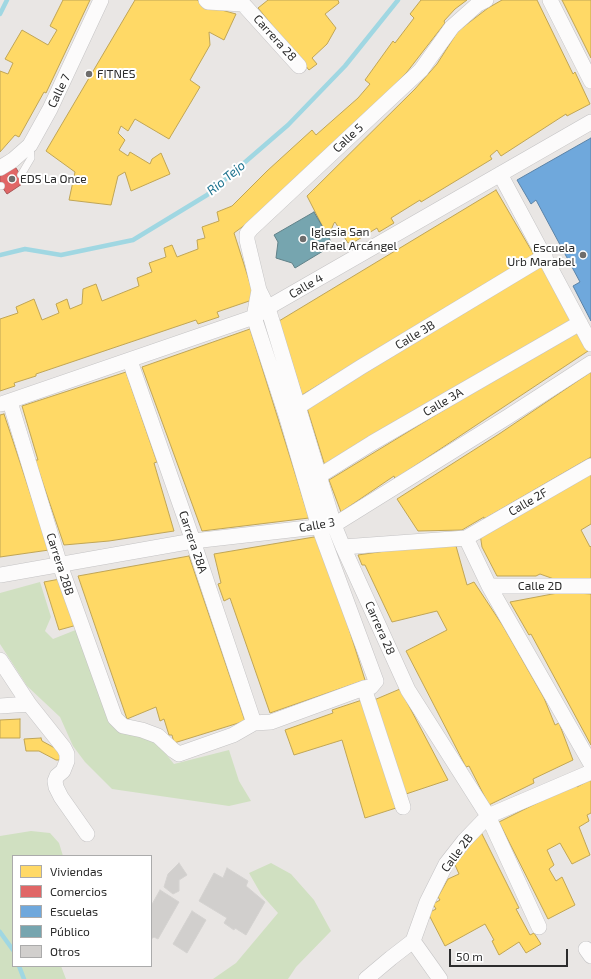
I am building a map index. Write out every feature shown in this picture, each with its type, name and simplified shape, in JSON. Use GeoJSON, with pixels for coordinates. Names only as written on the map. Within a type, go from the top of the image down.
{"type":"FeatureCollection","features":[{"type":"Feature","properties":{"kind":"street","name":"Calle 7"},"geometry":{"type":"LineString","coordinates":[[0,168],[13,160],[30,145],[50,109],[101,0]]}},
{"type":"Feature","properties":{"kind":"street","name":"Carrera 28"},"geometry":{"type":"LineString","coordinates":[[206,0],[208,2],[245,2],[299,66]]}},
{"type":"Feature","properties":{"kind":"street","name":"Calle 5"},"geometry":{"type":"LineString","coordinates":[[268,308],[259,290],[247,240],[247,234],[420,70],[452,27],[478,4],[486,0]]}},
{"type":"Feature","properties":{"kind":"street"},"geometry":{"type":"LineString","coordinates":[[550,0],[591,81]]}},
{"type":"Feature","properties":{"kind":"street","name":"Calle 4"},"geometry":{"type":"LineString","coordinates":[[5,403],[254,317],[591,122]]}},
{"type":"Feature","properties":{"kind":"street"},"geometry":{"type":"LineString","coordinates":[[500,174],[591,344]]}},
{"type":"Feature","properties":{"kind":"street","name":"Calle 3B"},"geometry":{"type":"LineString","coordinates":[[292,411],[361,367],[545,256]]}},
{"type":"Feature","properties":{"kind":"street","name":"Calle 5"},"geometry":{"type":"LineString","coordinates":[[254,317],[259,290]]}},
{"type":"Feature","properties":{"kind":"street","name":"Carrera 28"},"geometry":{"type":"LineString","coordinates":[[268,308],[292,411],[313,480],[408,690],[488,816],[539,927]]}},
{"type":"Feature","properties":{"kind":"street","name":"Carrera 28"},"geometry":{"type":"LineString","coordinates":[[254,317],[292,411]]}},
{"type":"Feature","properties":{"kind":"street","name":"Calle 3A"},"geometry":{"type":"LineString","coordinates":[[313,480],[372,443],[580,323]]}},
{"type":"Feature","properties":{"kind":"street","name":"Carrera 28A"},"geometry":{"type":"LineString","coordinates":[[130,361],[193,541],[254,723]]}},
{"type":"Feature","properties":{"kind":"street","name":"Calle 3"},"geometry":{"type":"LineString","coordinates":[[0,575],[193,541],[334,525],[510,416],[591,362]]}},
{"type":"Feature","properties":{"kind":"street","name":"Carrera 28B"},"geometry":{"type":"LineString","coordinates":[[5,403],[60,565],[115,718],[123,726],[142,730],[158,736],[179,754],[233,735],[254,723]]}},
{"type":"Feature","properties":{"kind":"street","name":"Calle 2F"},"geometry":{"type":"LineString","coordinates":[[466,538],[591,466]]}},
{"type":"Feature","properties":{"kind":"street","name":"Carrera 28"},"geometry":{"type":"LineString","coordinates":[[313,480],[319,527],[376,681],[369,686],[403,807]]}},
{"type":"Feature","properties":{"kind":"street"},"geometry":{"type":"LineString","coordinates":[[343,547],[466,538],[489,586],[591,764]]}},
{"type":"Feature","properties":{"kind":"street","name":"Calle 2D"},"geometry":{"type":"LineString","coordinates":[[489,586],[591,586]]}},
{"type":"Feature","properties":{"kind":"street"},"geometry":{"type":"LineString","coordinates":[[0,660],[29,704],[64,748],[67,754],[66,764],[63,771],[57,776],[55,781],[56,787],[61,797],[87,834]]}},
{"type":"Feature","properties":{"kind":"street"},"geometry":{"type":"LineString","coordinates":[[254,723],[271,722],[369,686]]}},
{"type":"Feature","properties":{"kind":"street"},"geometry":{"type":"LineString","coordinates":[[0,706],[29,704]]}},
{"type":"Feature","properties":{"kind":"street","name":"Calle 2B"},"geometry":{"type":"LineString","coordinates":[[414,942],[427,902],[446,864],[464,841],[488,816],[591,772]]}},
{"type":"Feature","properties":{"kind":"street"},"geometry":{"type":"LineString","coordinates":[[366,979],[391,958],[414,942],[440,979]]}},
{"type":"Feature","properties":{"kind":"lane"},"geometry":{"type":"LineString","coordinates":[[21,176],[31,158],[30,145]]}},
{"type":"Feature","properties":{"kind":"green space"},"geometry":{"type":"Polygon","coordinates":[[[40,582],[51,617],[45,631],[53,639],[78,629],[114,727],[152,737],[174,764],[229,750],[239,781],[251,801],[229,806],[112,789],[85,762],[73,746],[60,717],[27,686],[0,644],[0,593],[40,582]]]}},
{"type":"Feature","properties":{"kind":"green space"},"geometry":{"type":"Polygon","coordinates":[[[31,831],[50,833],[59,843],[63,855],[12,855],[12,967],[61,967],[66,979],[0,979],[0,836],[31,831]]]}},
{"type":"Feature","properties":{"kind":"green space"},"geometry":{"type":"Polygon","coordinates":[[[271,863],[291,874],[314,900],[331,931],[296,967],[288,979],[213,979],[236,963],[278,913],[261,894],[249,873],[271,863]]]}},
{"type":"Feature","properties":{"kind":"building: Viviendas"},"geometry":{"type":"Polygon","coordinates":[[[63,0],[90,0],[46,93],[44,92],[19,137],[15,135],[0,152],[0,71],[8,74],[13,63],[5,59],[22,30],[48,45],[57,30],[50,26],[63,0]]]}},
{"type":"Feature","properties":{"kind":"building: Viviendas"},"geometry":{"type":"Polygon","coordinates":[[[135,0],[197,0],[207,6],[236,14],[224,40],[209,32],[210,45],[190,80],[200,87],[169,139],[135,119],[128,131],[121,126],[118,133],[125,140],[119,150],[128,156],[130,152],[150,164],[152,159],[161,153],[170,174],[131,191],[125,172],[118,176],[111,205],[69,200],[75,172],[46,151],[135,0]]]}},
{"type":"Feature","properties":{"kind":"building: Viviendas"},"geometry":{"type":"Polygon","coordinates":[[[268,0],[338,0],[339,3],[325,14],[336,28],[327,44],[312,58],[317,64],[309,70],[258,8],[268,0]]]}},
{"type":"Feature","properties":{"kind":"building: Viviendas"},"geometry":{"type":"Polygon","coordinates":[[[421,0],[467,0],[455,9],[444,21],[445,23],[407,72],[386,94],[257,216],[234,233],[255,299],[217,312],[219,317],[198,324],[196,320],[36,374],[36,376],[14,383],[15,386],[0,391],[0,319],[18,313],[16,307],[34,299],[42,320],[59,313],[56,304],[67,299],[70,309],[82,304],[83,289],[96,284],[102,301],[139,286],[137,278],[152,272],[149,263],[166,257],[164,248],[172,245],[177,257],[198,249],[197,240],[205,238],[202,227],[219,221],[217,212],[232,206],[267,171],[312,130],[316,135],[358,98],[370,84],[365,80],[393,41],[395,43],[414,18],[410,14],[421,0]]]}},
{"type":"Feature","properties":{"kind":"building: Viviendas"},"geometry":{"type":"Polygon","coordinates":[[[502,0],[537,0],[573,74],[575,72],[590,104],[567,116],[566,114],[501,156],[497,150],[490,156],[492,159],[421,202],[420,200],[391,218],[394,223],[379,232],[377,228],[354,242],[353,240],[348,243],[335,222],[328,237],[307,196],[415,89],[437,64],[458,31],[488,8],[502,0]]]}},
{"type":"Feature","properties":{"kind":"building: Viviendas"},"geometry":{"type":"Polygon","coordinates":[[[562,0],[591,0],[591,58],[562,0]]]}},
{"type":"Feature","properties":{"kind":"building: Viviendas"},"geometry":{"type":"Polygon","coordinates":[[[496,190],[534,255],[302,395],[279,321],[496,190]]]}},
{"type":"Feature","properties":{"kind":"building: Viviendas"},"geometry":{"type":"Polygon","coordinates":[[[541,266],[572,320],[325,466],[307,408],[541,266]]]}},
{"type":"Feature","properties":{"kind":"building: Viviendas"},"geometry":{"type":"Polygon","coordinates":[[[250,329],[309,518],[202,531],[142,367],[250,329]]]}},
{"type":"Feature","properties":{"kind":"building: Viviendas"},"geometry":{"type":"Polygon","coordinates":[[[577,331],[588,351],[395,479],[394,476],[341,512],[329,480],[503,374],[577,331]]]}},
{"type":"Feature","properties":{"kind":"building: Viviendas"},"geometry":{"type":"Polygon","coordinates":[[[126,372],[157,462],[154,463],[174,531],[109,541],[64,545],[35,460],[38,460],[22,406],[126,372]]]}},
{"type":"Feature","properties":{"kind":"building: Viviendas"},"geometry":{"type":"Polygon","coordinates":[[[591,372],[591,457],[484,519],[484,517],[462,530],[418,531],[397,499],[499,434],[591,372]]]}},
{"type":"Feature","properties":{"kind":"building: Viviendas"},"geometry":{"type":"Polygon","coordinates":[[[4,414],[49,550],[0,557],[0,415],[4,414]]]}},
{"type":"Feature","properties":{"kind":"building: Viviendas"},"geometry":{"type":"Polygon","coordinates":[[[591,471],[591,524],[581,530],[590,547],[591,546],[591,581],[554,579],[540,574],[536,576],[497,576],[482,547],[480,534],[591,471]]]}},
{"type":"Feature","properties":{"kind":"building: Viviendas"},"geometry":{"type":"Polygon","coordinates":[[[320,536],[365,680],[270,713],[230,598],[224,601],[218,584],[221,583],[214,554],[320,536]]]}},
{"type":"Feature","properties":{"kind":"building: Viviendas"},"geometry":{"type":"Polygon","coordinates":[[[419,546],[456,546],[467,585],[474,582],[503,626],[544,698],[555,725],[559,723],[573,760],[533,779],[534,783],[489,805],[469,766],[466,767],[406,651],[447,630],[437,611],[392,622],[365,565],[362,565],[358,555],[419,546]]]}},
{"type":"Feature","properties":{"kind":"building: Viviendas"},"geometry":{"type":"Polygon","coordinates":[[[189,556],[245,721],[174,743],[172,735],[169,735],[164,719],[160,721],[156,707],[127,719],[78,576],[189,556]]]}},
{"type":"Feature","properties":{"kind":"building: Viviendas"},"geometry":{"type":"Polygon","coordinates":[[[60,579],[77,625],[59,630],[44,582],[60,579]]]}},
{"type":"Feature","properties":{"kind":"building: Viviendas"},"geometry":{"type":"Polygon","coordinates":[[[563,592],[591,594],[591,745],[531,634],[529,635],[510,602],[563,592]]]}},
{"type":"Feature","properties":{"kind":"building: Viviendas"},"geometry":{"type":"Polygon","coordinates":[[[400,689],[448,780],[406,794],[374,700],[400,689]]]}},
{"type":"Feature","properties":{"kind":"building: Viviendas"},"geometry":{"type":"Polygon","coordinates":[[[362,700],[396,808],[365,818],[342,740],[294,755],[285,730],[333,713],[332,710],[362,700]]]}},
{"type":"Feature","properties":{"kind":"building: Viviendas"},"geometry":{"type":"Polygon","coordinates":[[[20,719],[20,738],[0,738],[0,720],[20,719]]]}},
{"type":"Feature","properties":{"kind":"building: Viviendas"},"geometry":{"type":"Polygon","coordinates":[[[41,738],[42,741],[62,752],[64,760],[56,760],[39,751],[26,751],[24,739],[41,738]]]}},
{"type":"Feature","properties":{"kind":"building: Viviendas"},"geometry":{"type":"Polygon","coordinates":[[[591,779],[591,813],[587,815],[589,821],[579,827],[590,855],[572,864],[560,843],[547,850],[554,865],[549,869],[556,881],[562,877],[575,905],[548,919],[499,822],[575,784],[577,787],[591,779]]]}},
{"type":"Feature","properties":{"kind":"building: Viviendas"},"geometry":{"type":"Polygon","coordinates":[[[481,832],[519,908],[516,909],[530,935],[534,933],[541,944],[526,953],[519,942],[499,955],[492,941],[494,940],[485,924],[445,946],[428,913],[436,909],[433,904],[440,900],[438,897],[448,879],[459,874],[452,858],[481,832]]]}},
{"type":"Feature","properties":{"kind":"building: Comercios","name":"EDS La Once"},"geometry":{"type":"Polygon","coordinates":[[[14,165],[25,182],[7,194],[0,184],[0,175],[14,165]]]}},
{"type":"Feature","properties":{"kind":"building: Escuelas"},"geometry":{"type":"Polygon","coordinates":[[[591,138],[591,321],[573,286],[580,282],[536,200],[531,204],[517,180],[591,138]]]}},
{"type":"Feature","properties":{"kind":"building: Público","name":"Iglesia San Rafael Arcángel"},"geometry":{"type":"Polygon","coordinates":[[[314,212],[333,245],[295,268],[292,263],[276,258],[278,242],[274,235],[314,212]]]}},
{"type":"Feature","properties":{"kind":"building: Otros"},"geometry":{"type":"Polygon","coordinates":[[[179,863],[187,875],[179,880],[179,891],[173,894],[164,887],[168,874],[179,863]]]}},
{"type":"Feature","properties":{"kind":"building: Otros"},"geometry":{"type":"Polygon","coordinates":[[[227,868],[248,881],[246,886],[265,902],[246,935],[235,928],[234,930],[224,923],[227,918],[199,901],[214,873],[223,878],[227,868]]]}},
{"type":"Feature","properties":{"kind":"building: Otros"},"geometry":{"type":"Polygon","coordinates":[[[160,890],[179,902],[158,939],[154,937],[152,938],[152,904],[160,890]]]}},
{"type":"Feature","properties":{"kind":"building: Otros"},"geometry":{"type":"Polygon","coordinates":[[[192,911],[206,920],[187,953],[173,944],[192,911]]]}},
{"type":"Feature","properties":{"kind":"waterway"},"geometry":{"type":"LineString","coordinates":[[0,14],[7,0]]}},
{"type":"Feature","properties":{"kind":"waterway","name":"Rio Tejo"},"geometry":{"type":"LineString","coordinates":[[0,255],[25,249],[61,255],[133,240],[207,195],[288,125],[345,66],[398,0]]}},
{"type":"Feature","properties":{"kind":"waterway","name":"Rio Tejo"},"geometry":{"type":"LineString","coordinates":[[0,932],[12,949]]}},
{"type":"Feature","properties":{"kind":"waterway","name":"Rio Tejo"},"geometry":{"type":"LineString","coordinates":[[19,967],[24,979]]}},
{"type":"Feature","properties":{"kind":"place","name":"FITNES"},"geometry":{"type":"Point","coordinates":[89,74]}},
{"type":"Feature","properties":{"kind":"place","name":"EDS La Once"},"geometry":{"type":"Point","coordinates":[12,179]}},
{"type":"Feature","properties":{"kind":"place","name":"Iglesia San Rafael Arcángel"},"geometry":{"type":"Point","coordinates":[303,239]}},
{"type":"Feature","properties":{"kind":"place","name":"Escuela Urb Marabel"},"geometry":{"type":"Point","coordinates":[583,255]}}]}
